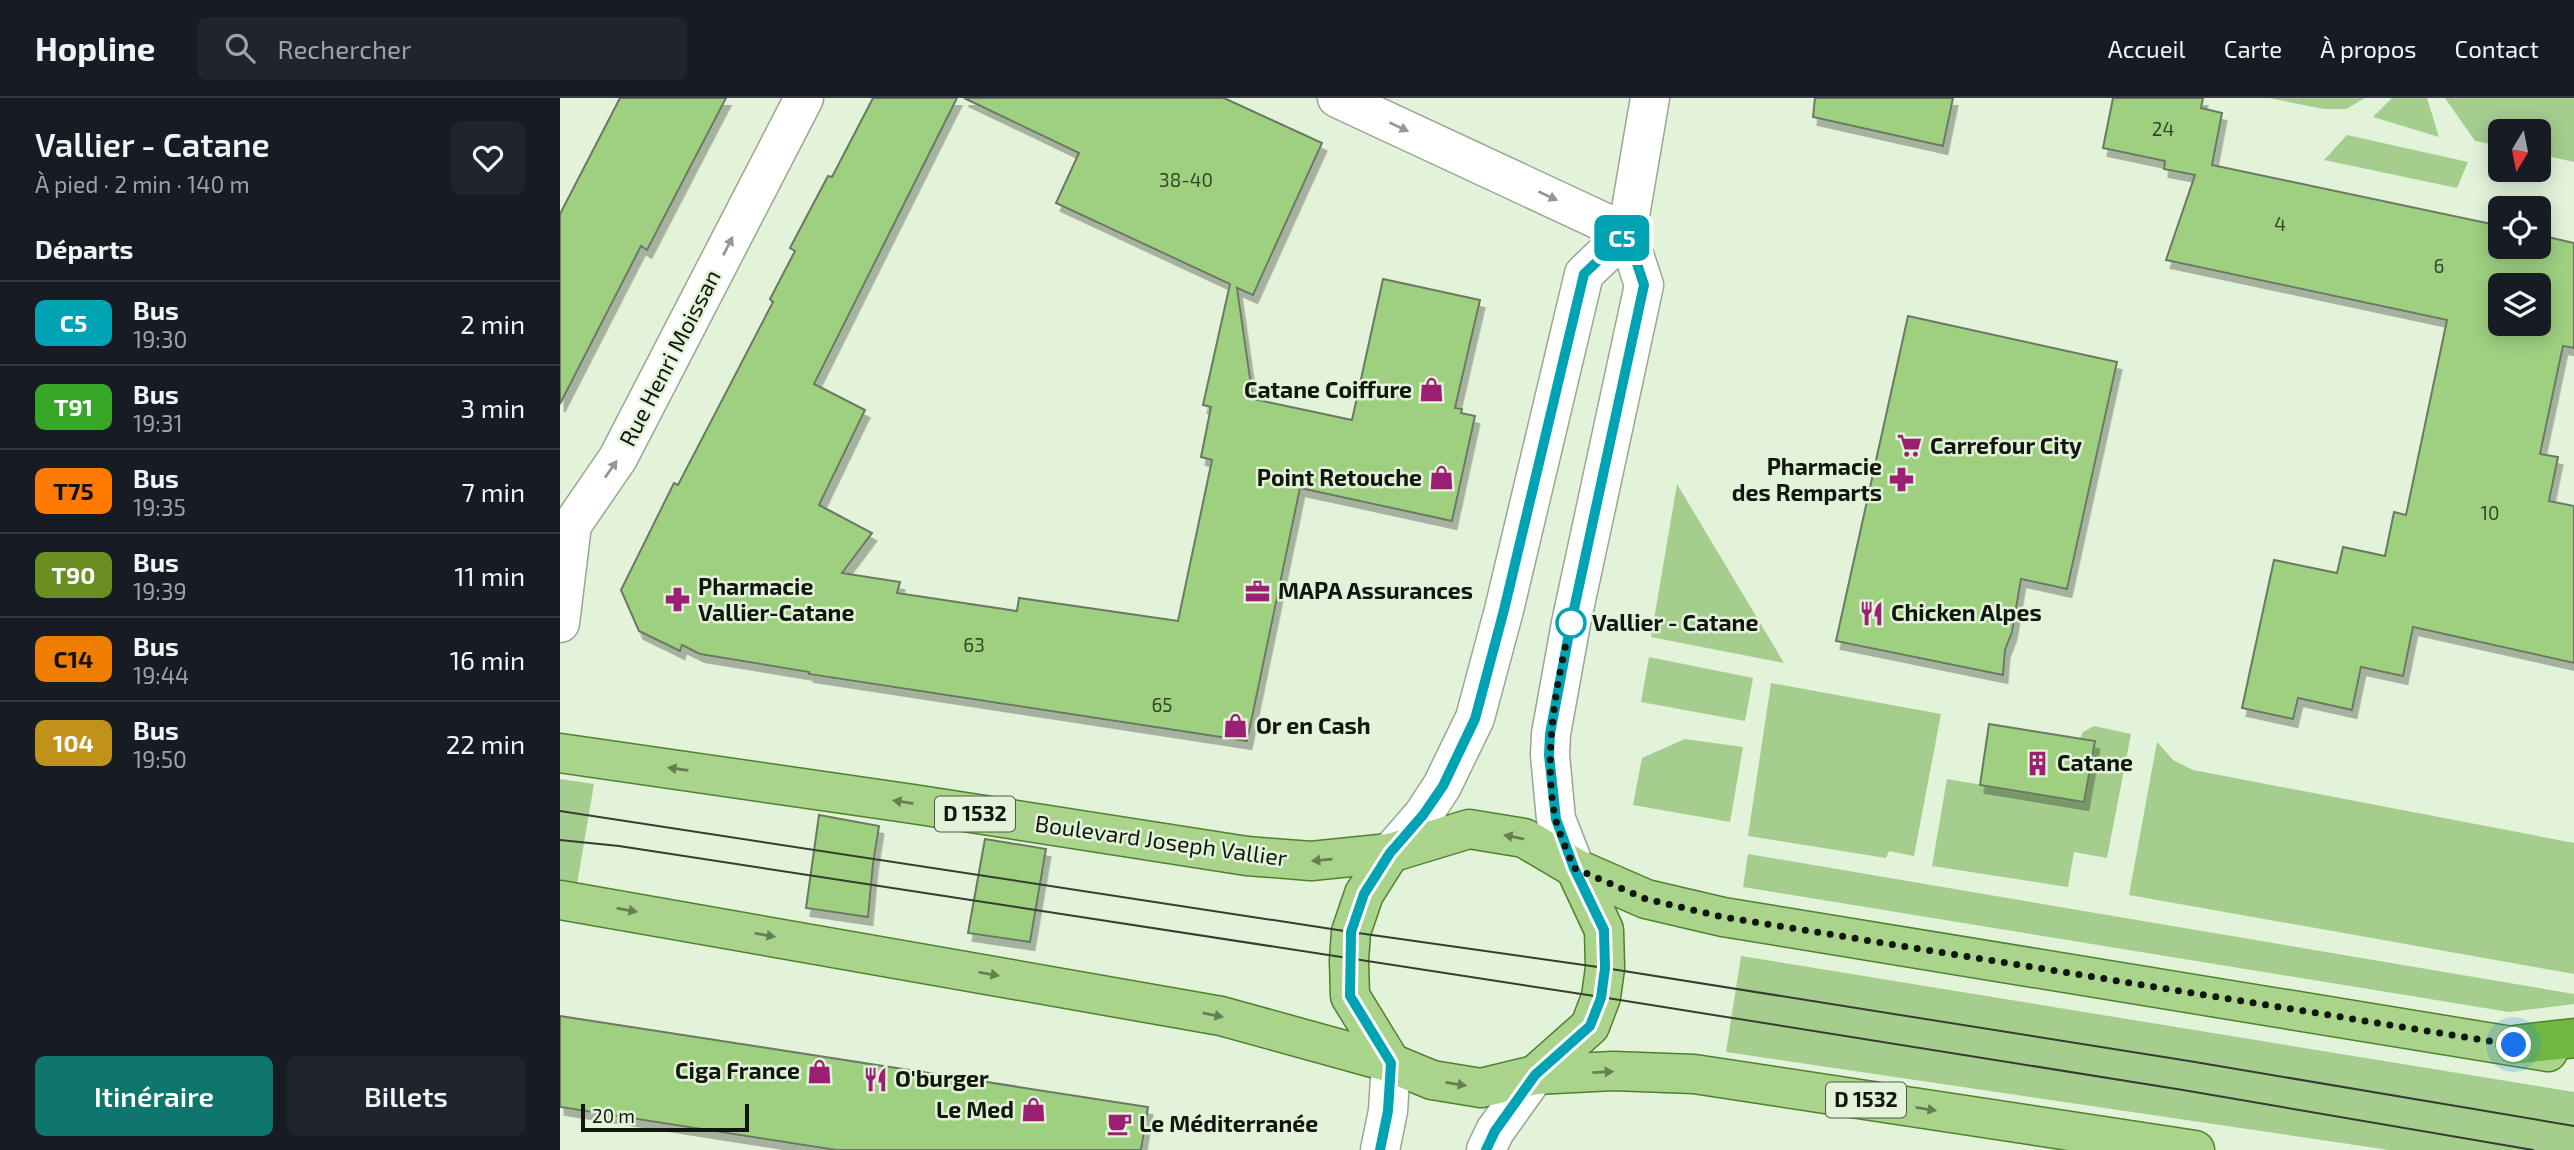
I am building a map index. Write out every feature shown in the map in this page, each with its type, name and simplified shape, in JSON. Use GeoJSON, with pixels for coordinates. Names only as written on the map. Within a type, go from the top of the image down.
{"type":"FeatureCollection","features":[{"type":"Feature","properties":{"kind":"highway"},"geometry":{"type":"LineString","coordinates":[[2514,1045],[2574,1038]]}},
{"type":"Feature","properties":{"kind":"main road","name":"Boulevard Joseph Vallier"},"geometry":{"type":"LineString","coordinates":[[560,753],[1247,856],[1311,861],[1390,853],[1469,829],[1524,838],[1574,868],[1646,899],[1723,917],[2514,1045],[2574,1057]]}},
{"type":"Feature","properties":{"kind":"main road"},"geometry":{"type":"LineString","coordinates":[[1390,853],[1364,894],[1351,932],[1349,960],[1350,996],[1391,1063]]}},
{"type":"Feature","properties":{"kind":"main road"},"geometry":{"type":"LineString","coordinates":[[1535,1075],[1590,1026],[1601,998],[1605,968],[1604,930],[1574,868]]}},
{"type":"Feature","properties":{"kind":"main road","name":"D 1532"},"geometry":{"type":"LineString","coordinates":[[560,900],[1194,1011],[1285,1032],[1391,1063],[1432,1080],[1481,1088],[1535,1075],[1614,1071],[1694,1074],[2195,1150]]}},
{"type":"Feature","properties":{"kind":"street","name":"Rue Henri Moissan"},"geometry":{"type":"LineString","coordinates":[[560,623],[572,525],[618,458],[804,98]]}},
{"type":"Feature","properties":{"kind":"street"},"geometry":{"type":"LineString","coordinates":[[1338,98],[1627,233]]}},
{"type":"Feature","properties":{"kind":"street"},"geometry":{"type":"LineString","coordinates":[[1574,868],[1556,819],[1549,755],[1550,734],[1571,623],[1644,285],[1627,233],[1650,98]]}},
{"type":"Feature","properties":{"kind":"street"},"geometry":{"type":"LineString","coordinates":[[1390,853],[1423,815],[1443,786],[1475,719],[1584,274],[1627,233]]}},
{"type":"Feature","properties":{"kind":"street"},"geometry":{"type":"LineString","coordinates":[[1380,1150],[1388,1111],[1391,1063]]}},
{"type":"Feature","properties":{"kind":"street"},"geometry":{"type":"LineString","coordinates":[[1486,1150],[1495,1131],[1535,1075]]}},
{"type":"Feature","properties":{"kind":"green space"},"geometry":{"type":"Polygon","coordinates":[[[2269,98],[2365,98],[2346,109],[2324,109],[2269,98]]]}},
{"type":"Feature","properties":{"kind":"green space"},"geometry":{"type":"Polygon","coordinates":[[[2392,98],[2427,98],[2439,137],[2373,117],[2392,98]]]}},
{"type":"Feature","properties":{"kind":"green space"},"geometry":{"type":"Polygon","coordinates":[[[2445,98],[2574,98],[2574,162],[2552,157],[2552,119],[2488,119],[2488,144],[2475,141],[2445,98]]]}},
{"type":"Feature","properties":{"kind":"green space"},"geometry":{"type":"Polygon","coordinates":[[[2347,135],[2468,162],[2457,188],[2324,160],[2347,135]]]}},
{"type":"Feature","properties":{"kind":"green space"},"geometry":{"type":"Polygon","coordinates":[[[1677,484],[1784,663],[1651,637],[1677,484]]]}},
{"type":"Feature","properties":{"kind":"green space"},"geometry":{"type":"Polygon","coordinates":[[[1649,657],[1753,678],[1745,721],[1641,702],[1649,657]]]}},
{"type":"Feature","properties":{"kind":"green space"},"geometry":{"type":"Polygon","coordinates":[[[1771,683],[1941,714],[1914,856],[1889,851],[1886,858],[1748,836],[1771,683]]]}},
{"type":"Feature","properties":{"kind":"green space"},"geometry":{"type":"Polygon","coordinates":[[[2094,726],[2131,734],[2107,858],[2074,852],[2068,887],[1932,866],[1947,779],[2083,802],[2094,742],[2080,739],[2083,732],[2094,726]]]}},
{"type":"Feature","properties":{"kind":"green space"},"geometry":{"type":"Polygon","coordinates":[[[1685,739],[1743,747],[1730,822],[1633,805],[1642,758],[1685,739]]]}},
{"type":"Feature","properties":{"kind":"green space"},"geometry":{"type":"Polygon","coordinates":[[[2157,742],[2173,760],[2193,770],[2574,843],[2574,974],[2129,895],[2157,742]]]}},
{"type":"Feature","properties":{"kind":"green space"},"geometry":{"type":"Polygon","coordinates":[[[560,779],[594,784],[577,884],[560,882],[560,779]]]}},
{"type":"Feature","properties":{"kind":"green space"},"geometry":{"type":"Polygon","coordinates":[[[1748,854],[2574,994],[2574,1004],[2509,1012],[1743,887],[1748,854]]]}},
{"type":"Feature","properties":{"kind":"green space"},"geometry":{"type":"Polygon","coordinates":[[[1741,956],[2574,1092],[2574,1150],[2389,1150],[1726,1052],[1741,956]]]}},
{"type":"Feature","properties":{"kind":"building"},"geometry":{"type":"Polygon","coordinates":[[[620,98],[726,98],[647,250],[641,246],[560,404],[560,214],[620,98]]]}},
{"type":"Feature","properties":{"kind":"building"},"geometry":{"type":"Polygon","coordinates":[[[873,98],[957,98],[814,384],[865,410],[819,505],[872,533],[842,573],[900,582],[897,593],[1017,611],[1019,598],[1178,621],[1212,460],[1201,457],[1211,407],[1203,405],[1230,284],[1056,203],[1079,153],[964,98],[1224,98],[1322,143],[1253,295],[1237,288],[1253,399],[1352,420],[1383,279],[1480,300],[1455,408],[1462,409],[1461,413],[1475,416],[1452,521],[1300,488],[1247,741],[809,674],[700,654],[682,645],[680,651],[639,631],[621,590],[674,483],[678,485],[773,302],[770,299],[795,251],[790,248],[828,176],[832,177],[873,98]]]}},
{"type":"Feature","properties":{"kind":"building"},"geometry":{"type":"Polygon","coordinates":[[[1815,98],[1953,98],[1943,146],[1813,117],[1815,98]]]}},
{"type":"Feature","properties":{"kind":"building"},"geometry":{"type":"Polygon","coordinates":[[[2113,98],[2203,98],[2201,108],[2222,113],[2212,165],[2488,223],[2488,259],[2551,259],[2551,238],[2574,243],[2574,348],[2563,346],[2540,454],[2558,457],[2549,501],[2574,506],[2574,663],[2413,627],[2403,676],[2361,667],[2352,710],[2298,698],[2293,719],[2242,708],[2274,560],[2337,573],[2343,547],[2385,556],[2394,512],[2406,515],[2447,320],[2166,260],[2195,175],[2164,169],[2165,161],[2103,148],[2113,98]]]}},
{"type":"Feature","properties":{"kind":"building"},"geometry":{"type":"Polygon","coordinates":[[[1908,316],[2117,362],[2067,589],[2021,579],[2012,632],[2005,650],[2003,675],[1836,641],[1908,316]]]}},
{"type":"Feature","properties":{"kind":"building","name":"Catane"},"geometry":{"type":"Polygon","coordinates":[[[1989,724],[2095,741],[2084,802],[1980,785],[1989,724]]]}},
{"type":"Feature","properties":{"kind":"building"},"geometry":{"type":"Polygon","coordinates":[[[819,815],[879,826],[868,917],[806,908],[819,815]]]}},
{"type":"Feature","properties":{"kind":"building"},"geometry":{"type":"Polygon","coordinates":[[[985,839],[1046,849],[1030,942],[968,933],[985,839]]]}},
{"type":"Feature","properties":{"kind":"building"},"geometry":{"type":"Polygon","coordinates":[[[560,1016],[1148,1107],[1141,1150],[836,1150],[560,1107],[560,1016]]]}},
{"type":"Feature","properties":{"kind":"tram line"},"geometry":{"type":"LineString","coordinates":[[560,811],[1351,932],[1605,968],[2189,1061],[2574,1126]]}},
{"type":"Feature","properties":{"kind":"tram line"},"geometry":{"type":"LineString","coordinates":[[560,840],[619,846],[1601,997],[2183,1090],[2533,1150]]}},
{"type":"Feature","properties":{"kind":"bus line","name":"C5"},"geometry":{"type":"LineString","coordinates":[[1380,1150],[1388,1111],[1391,1063],[1350,996],[1351,932],[1364,894],[1390,853],[1423,815],[1443,786],[1475,719],[1504,610],[1584,274],[1627,233],[1644,285],[1571,623],[1550,734],[1549,755],[1556,819],[1574,868],[1604,930],[1605,968],[1601,998],[1590,1026],[1535,1075],[1495,1131],[1486,1150]]}},
{"type":"Feature","properties":{"kind":"place","name":"Catane Coiffure"},"geometry":{"type":"Point","coordinates":[1432,390]}},
{"type":"Feature","properties":{"kind":"place","name":"Carrefour City"},"geometry":{"type":"Point","coordinates":[1910,446]}},
{"type":"Feature","properties":{"kind":"place","name":"Point Retouche"},"geometry":{"type":"Point","coordinates":[1442,478]}},
{"type":"Feature","properties":{"kind":"place","name":"Pharmacie des Remparts"},"geometry":{"type":"Point","coordinates":[1902,480]}},
{"type":"Feature","properties":{"kind":"place","name":"MAPA Assurances"},"geometry":{"type":"Point","coordinates":[1258,591]}},
{"type":"Feature","properties":{"kind":"place","name":"Pharmacie Vallier-Catane"},"geometry":{"type":"Point","coordinates":[678,600]}},
{"type":"Feature","properties":{"kind":"place","name":"Chicken Alpes"},"geometry":{"type":"Point","coordinates":[1871,613]}},
{"type":"Feature","properties":{"kind":"place","name":"Vallier - Catane"},"geometry":{"type":"Point","coordinates":[1571,623]}},
{"type":"Feature","properties":{"kind":"place","name":"Or en Cash"},"geometry":{"type":"Point","coordinates":[1236,726]}},
{"type":"Feature","properties":{"kind":"place","name":"Catane"},"geometry":{"type":"Point","coordinates":[2037,763]}},
{"type":"Feature","properties":{"kind":"place","name":"Ciga France"},"geometry":{"type":"Point","coordinates":[820,1071]}},
{"type":"Feature","properties":{"kind":"place","name":"O'burger"},"geometry":{"type":"Point","coordinates":[875,1079]}},
{"type":"Feature","properties":{"kind":"place","name":"Le Med"},"geometry":{"type":"Point","coordinates":[1034,1110]}},
{"type":"Feature","properties":{"kind":"place","name":"Le Méditerranée"},"geometry":{"type":"Point","coordinates":[1119,1124]}},
{"type":"Feature","properties":{"kind":"route"},"geometry":{"type":"LineString","coordinates":[[1571,623],[1550,734],[1549,755],[1556,819],[1574,868],[1646,899],[1723,917],[2514,1045]]}}]}
